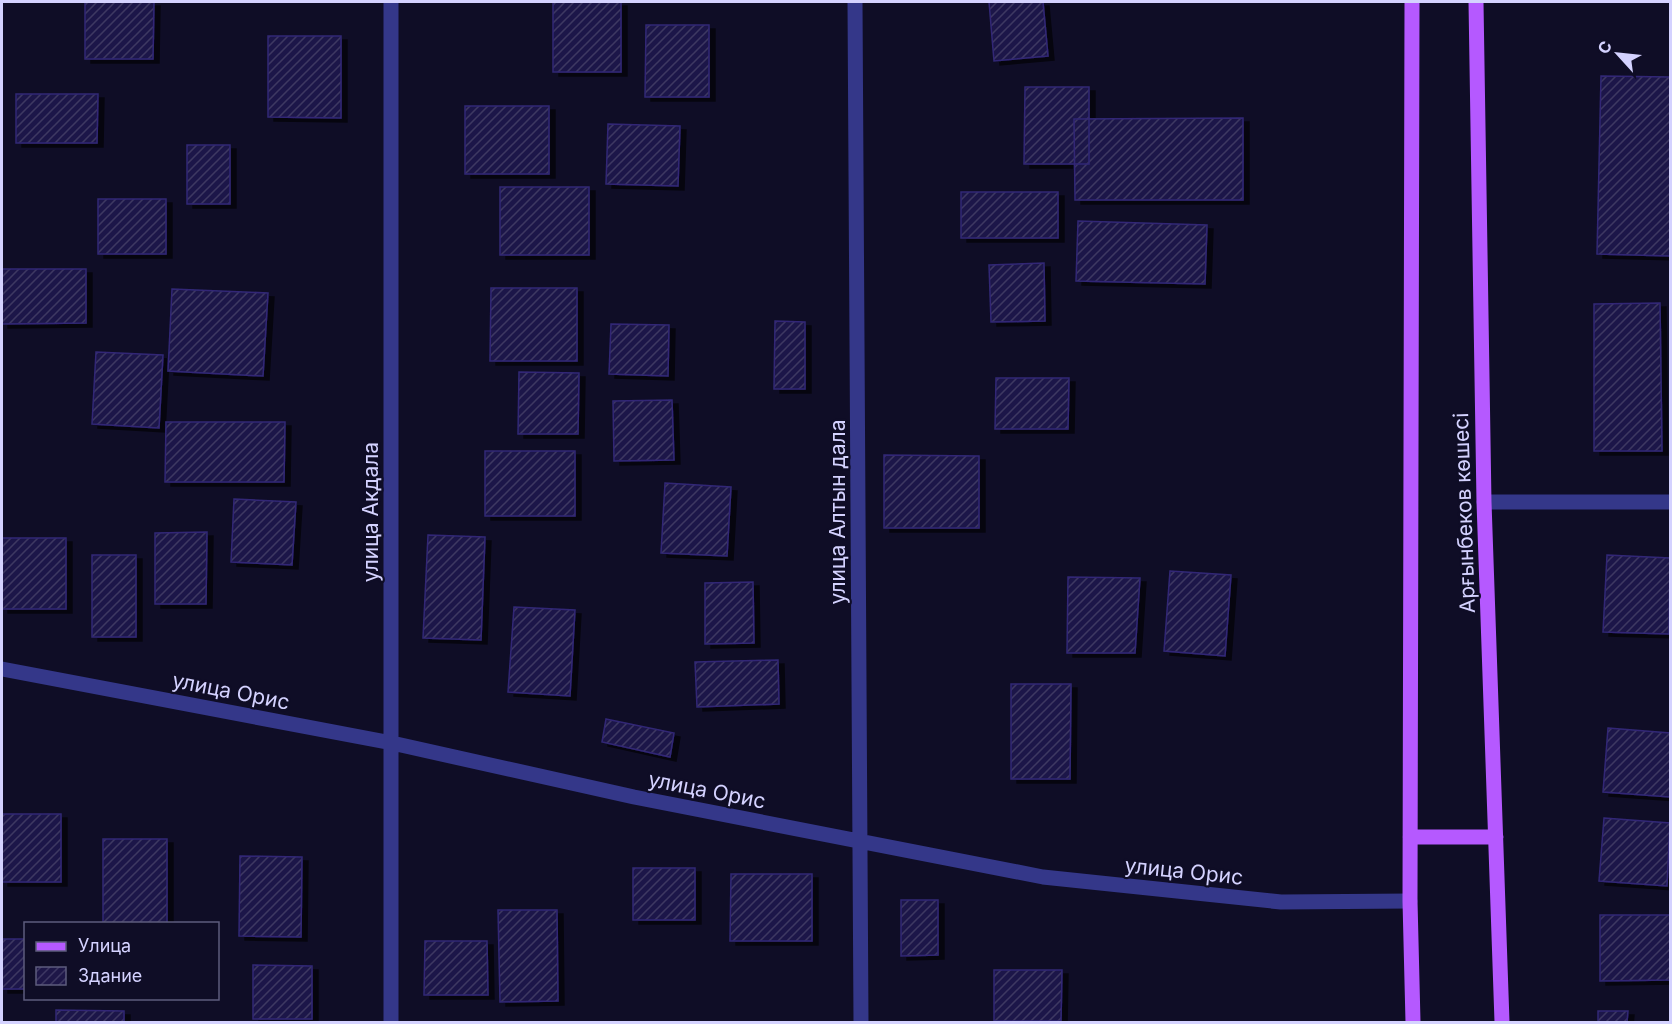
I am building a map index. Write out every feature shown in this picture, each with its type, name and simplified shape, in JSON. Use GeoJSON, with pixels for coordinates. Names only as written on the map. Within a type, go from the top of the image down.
{"type":"FeatureCollection","features":[{"type":"Feature","properties":{"kind":"main road"},"geometry":{"type":"LineString","coordinates":[[1412,2],[1410,901],[1413,1023]]}},
{"type":"Feature","properties":{"kind":"main road","name":"Арғынбеков көшесі"},"geometry":{"type":"LineString","coordinates":[[1476,2],[1484,502],[1502,1023]]}},
{"type":"Feature","properties":{"kind":"main road"},"geometry":{"type":"LineString","coordinates":[[1410,837],[1496,837]]}},
{"type":"Feature","properties":{"kind":"street","name":"улица Акдала"},"geometry":{"type":"LineString","coordinates":[[391,2],[391,1023]]}},
{"type":"Feature","properties":{"kind":"street","name":"улица Алтын дала"},"geometry":{"type":"LineString","coordinates":[[855,2],[861,1023]]}},
{"type":"Feature","properties":{"kind":"street"},"geometry":{"type":"LineString","coordinates":[[1484,502],[1671,501]]}},
{"type":"Feature","properties":{"kind":"street","name":"улица Орис"},"geometry":{"type":"LineString","coordinates":[[2,669],[392,743],[634,797],[1043,877],[1281,902],[1410,901]]}},
{"type":"Feature","properties":{"kind":"building"},"geometry":{"type":"Polygon","coordinates":[[[85,2],[154,2],[153,59],[85,59],[85,2]]]}},
{"type":"Feature","properties":{"kind":"building"},"geometry":{"type":"Polygon","coordinates":[[[553,2],[621,2],[621,72],[553,72],[553,2]]]}},
{"type":"Feature","properties":{"kind":"building"},"geometry":{"type":"Polygon","coordinates":[[[989,2],[1043,2],[1048,56],[994,61],[989,2]]]}},
{"type":"Feature","properties":{"kind":"building"},"geometry":{"type":"Polygon","coordinates":[[[646,25],[709,25],[709,97],[645,97],[646,25]]]}},
{"type":"Feature","properties":{"kind":"building"},"geometry":{"type":"Polygon","coordinates":[[[268,36],[341,36],[341,118],[268,117],[268,36]]]}},
{"type":"Feature","properties":{"kind":"building"},"geometry":{"type":"Polygon","coordinates":[[[1601,76],[1670,77],[1670,256],[1597,254],[1601,76]]]}},
{"type":"Feature","properties":{"kind":"building"},"geometry":{"type":"Polygon","coordinates":[[[1025,87],[1089,87],[1089,164],[1024,164],[1025,87]]]}},
{"type":"Feature","properties":{"kind":"building"},"geometry":{"type":"Polygon","coordinates":[[[16,94],[98,94],[97,143],[16,143],[16,94]]]}},
{"type":"Feature","properties":{"kind":"building"},"geometry":{"type":"Polygon","coordinates":[[[465,106],[549,106],[549,174],[465,174],[465,106]]]}},
{"type":"Feature","properties":{"kind":"building"},"geometry":{"type":"Polygon","coordinates":[[[1243,118],[1243,200],[1075,200],[1074,119],[1243,118]]]}},
{"type":"Feature","properties":{"kind":"building"},"geometry":{"type":"Polygon","coordinates":[[[608,124],[680,126],[678,186],[606,184],[608,124]]]}},
{"type":"Feature","properties":{"kind":"building"},"geometry":{"type":"Polygon","coordinates":[[[187,145],[230,145],[230,204],[187,204],[187,145]]]}},
{"type":"Feature","properties":{"kind":"building"},"geometry":{"type":"Polygon","coordinates":[[[500,187],[589,187],[589,255],[500,255],[500,187]]]}},
{"type":"Feature","properties":{"kind":"building"},"geometry":{"type":"Polygon","coordinates":[[[961,192],[1058,192],[1058,238],[961,238],[961,192]]]}},
{"type":"Feature","properties":{"kind":"building"},"geometry":{"type":"Polygon","coordinates":[[[98,199],[166,199],[166,254],[98,254],[98,199]]]}},
{"type":"Feature","properties":{"kind":"building"},"geometry":{"type":"Polygon","coordinates":[[[1078,221],[1207,225],[1205,284],[1076,281],[1078,221]]]}},
{"type":"Feature","properties":{"kind":"building"},"geometry":{"type":"Polygon","coordinates":[[[1044,263],[1045,321],[991,322],[989,265],[1044,263]]]}},
{"type":"Feature","properties":{"kind":"building"},"geometry":{"type":"Polygon","coordinates":[[[2,269],[86,269],[86,323],[2,324],[2,269]]]}},
{"type":"Feature","properties":{"kind":"building"},"geometry":{"type":"Polygon","coordinates":[[[491,288],[577,288],[577,361],[490,361],[491,288]]]}},
{"type":"Feature","properties":{"kind":"building"},"geometry":{"type":"Polygon","coordinates":[[[172,289],[268,293],[263,376],[168,371],[172,289]]]}},
{"type":"Feature","properties":{"kind":"building"},"geometry":{"type":"Polygon","coordinates":[[[1660,303],[1662,451],[1594,451],[1594,304],[1660,303]]]}},
{"type":"Feature","properties":{"kind":"building"},"geometry":{"type":"Polygon","coordinates":[[[775,321],[805,322],[805,389],[774,389],[775,321]]]}},
{"type":"Feature","properties":{"kind":"building"},"geometry":{"type":"Polygon","coordinates":[[[611,324],[669,325],[668,376],[609,374],[611,324]]]}},
{"type":"Feature","properties":{"kind":"building"},"geometry":{"type":"Polygon","coordinates":[[[96,352],[163,355],[159,428],[92,424],[96,352]]]}},
{"type":"Feature","properties":{"kind":"building"},"geometry":{"type":"Polygon","coordinates":[[[519,372],[579,373],[578,434],[518,434],[519,372]]]}},
{"type":"Feature","properties":{"kind":"building"},"geometry":{"type":"Polygon","coordinates":[[[996,378],[1069,378],[1068,429],[995,429],[996,378]]]}},
{"type":"Feature","properties":{"kind":"building"},"geometry":{"type":"Polygon","coordinates":[[[672,400],[674,460],[614,461],[613,401],[672,400]]]}},
{"type":"Feature","properties":{"kind":"building"},"geometry":{"type":"Polygon","coordinates":[[[166,422],[285,422],[284,482],[165,482],[166,422]]]}},
{"type":"Feature","properties":{"kind":"building"},"geometry":{"type":"Polygon","coordinates":[[[485,451],[575,451],[575,516],[485,516],[485,451]]]}},
{"type":"Feature","properties":{"kind":"building"},"geometry":{"type":"Polygon","coordinates":[[[884,455],[979,456],[979,528],[884,528],[884,455]]]}},
{"type":"Feature","properties":{"kind":"building"},"geometry":{"type":"Polygon","coordinates":[[[665,483],[731,487],[727,556],[661,553],[665,483]]]}},
{"type":"Feature","properties":{"kind":"building"},"geometry":{"type":"Polygon","coordinates":[[[234,499],[296,502],[292,565],[231,562],[234,499]]]}},
{"type":"Feature","properties":{"kind":"building"},"geometry":{"type":"Polygon","coordinates":[[[207,532],[206,604],[155,604],[155,533],[207,532]]]}},
{"type":"Feature","properties":{"kind":"building"},"geometry":{"type":"Polygon","coordinates":[[[428,535],[485,537],[481,640],[423,638],[428,535]]]}},
{"type":"Feature","properties":{"kind":"building"},"geometry":{"type":"Polygon","coordinates":[[[2,538],[66,538],[66,609],[2,609],[2,538]]]}},
{"type":"Feature","properties":{"kind":"building"},"geometry":{"type":"Polygon","coordinates":[[[92,555],[136,555],[136,637],[92,637],[92,555]]]}},
{"type":"Feature","properties":{"kind":"building"},"geometry":{"type":"Polygon","coordinates":[[[1607,555],[1670,558],[1669,634],[1603,632],[1607,555]]]}},
{"type":"Feature","properties":{"kind":"building"},"geometry":{"type":"Polygon","coordinates":[[[1170,571],[1231,575],[1225,656],[1164,651],[1170,571]]]}},
{"type":"Feature","properties":{"kind":"building"},"geometry":{"type":"Polygon","coordinates":[[[1068,577],[1140,578],[1135,653],[1067,653],[1068,577]]]}},
{"type":"Feature","properties":{"kind":"building"},"geometry":{"type":"Polygon","coordinates":[[[753,582],[754,643],[705,644],[705,583],[753,582]]]}},
{"type":"Feature","properties":{"kind":"building"},"geometry":{"type":"Polygon","coordinates":[[[514,607],[575,610],[570,696],[508,692],[514,607]]]}},
{"type":"Feature","properties":{"kind":"building"},"geometry":{"type":"Polygon","coordinates":[[[778,660],[779,704],[697,707],[695,662],[778,660]]]}},
{"type":"Feature","properties":{"kind":"building"},"geometry":{"type":"Polygon","coordinates":[[[1011,684],[1071,684],[1070,779],[1011,779],[1011,684]]]}},
{"type":"Feature","properties":{"kind":"building"},"geometry":{"type":"Polygon","coordinates":[[[606,719],[674,733],[670,757],[602,742],[606,719]]]}},
{"type":"Feature","properties":{"kind":"building"},"geometry":{"type":"Polygon","coordinates":[[[1608,728],[1670,733],[1670,797],[1603,792],[1608,728]]]}},
{"type":"Feature","properties":{"kind":"building"},"geometry":{"type":"Polygon","coordinates":[[[2,814],[61,814],[61,882],[2,882],[2,814]]]}},
{"type":"Feature","properties":{"kind":"building"},"geometry":{"type":"Polygon","coordinates":[[[1604,818],[1670,823],[1667,886],[1599,881],[1604,818]]]}},
{"type":"Feature","properties":{"kind":"building"},"geometry":{"type":"Polygon","coordinates":[[[103,839],[167,839],[167,922],[103,922],[103,839]]]}},
{"type":"Feature","properties":{"kind":"building"},"geometry":{"type":"Polygon","coordinates":[[[240,856],[302,857],[301,937],[239,936],[240,856]]]}},
{"type":"Feature","properties":{"kind":"building"},"geometry":{"type":"Polygon","coordinates":[[[633,868],[695,868],[695,920],[633,920],[633,868]]]}},
{"type":"Feature","properties":{"kind":"building"},"geometry":{"type":"Polygon","coordinates":[[[731,874],[812,874],[812,941],[730,941],[731,874]]]}},
{"type":"Feature","properties":{"kind":"building"},"geometry":{"type":"Polygon","coordinates":[[[901,900],[938,900],[938,955],[901,956],[901,900]]]}},
{"type":"Feature","properties":{"kind":"building"},"geometry":{"type":"Polygon","coordinates":[[[498,910],[557,910],[558,1001],[500,1002],[498,910]]]}},
{"type":"Feature","properties":{"kind":"building"},"geometry":{"type":"Polygon","coordinates":[[[1600,915],[1670,915],[1670,980],[1600,981],[1600,915]]]}},
{"type":"Feature","properties":{"kind":"building"},"geometry":{"type":"Polygon","coordinates":[[[2,939],[24,939],[24,989],[2,989],[2,939]]]}},
{"type":"Feature","properties":{"kind":"building"},"geometry":{"type":"Polygon","coordinates":[[[425,941],[487,941],[488,995],[424,995],[425,941]]]}},
{"type":"Feature","properties":{"kind":"building"},"geometry":{"type":"Polygon","coordinates":[[[253,965],[312,966],[312,1019],[253,1019],[253,965]]]}},
{"type":"Feature","properties":{"kind":"building"},"geometry":{"type":"Polygon","coordinates":[[[994,970],[1062,970],[1061,1021],[994,1021],[994,970]]]}},
{"type":"Feature","properties":{"kind":"building"},"geometry":{"type":"Polygon","coordinates":[[[56,1010],[124,1011],[124,1022],[56,1022],[56,1010]]]}},
{"type":"Feature","properties":{"kind":"building"},"geometry":{"type":"Polygon","coordinates":[[[1598,1011],[1628,1011],[1627,1022],[1598,1022],[1598,1011]]]}}]}
